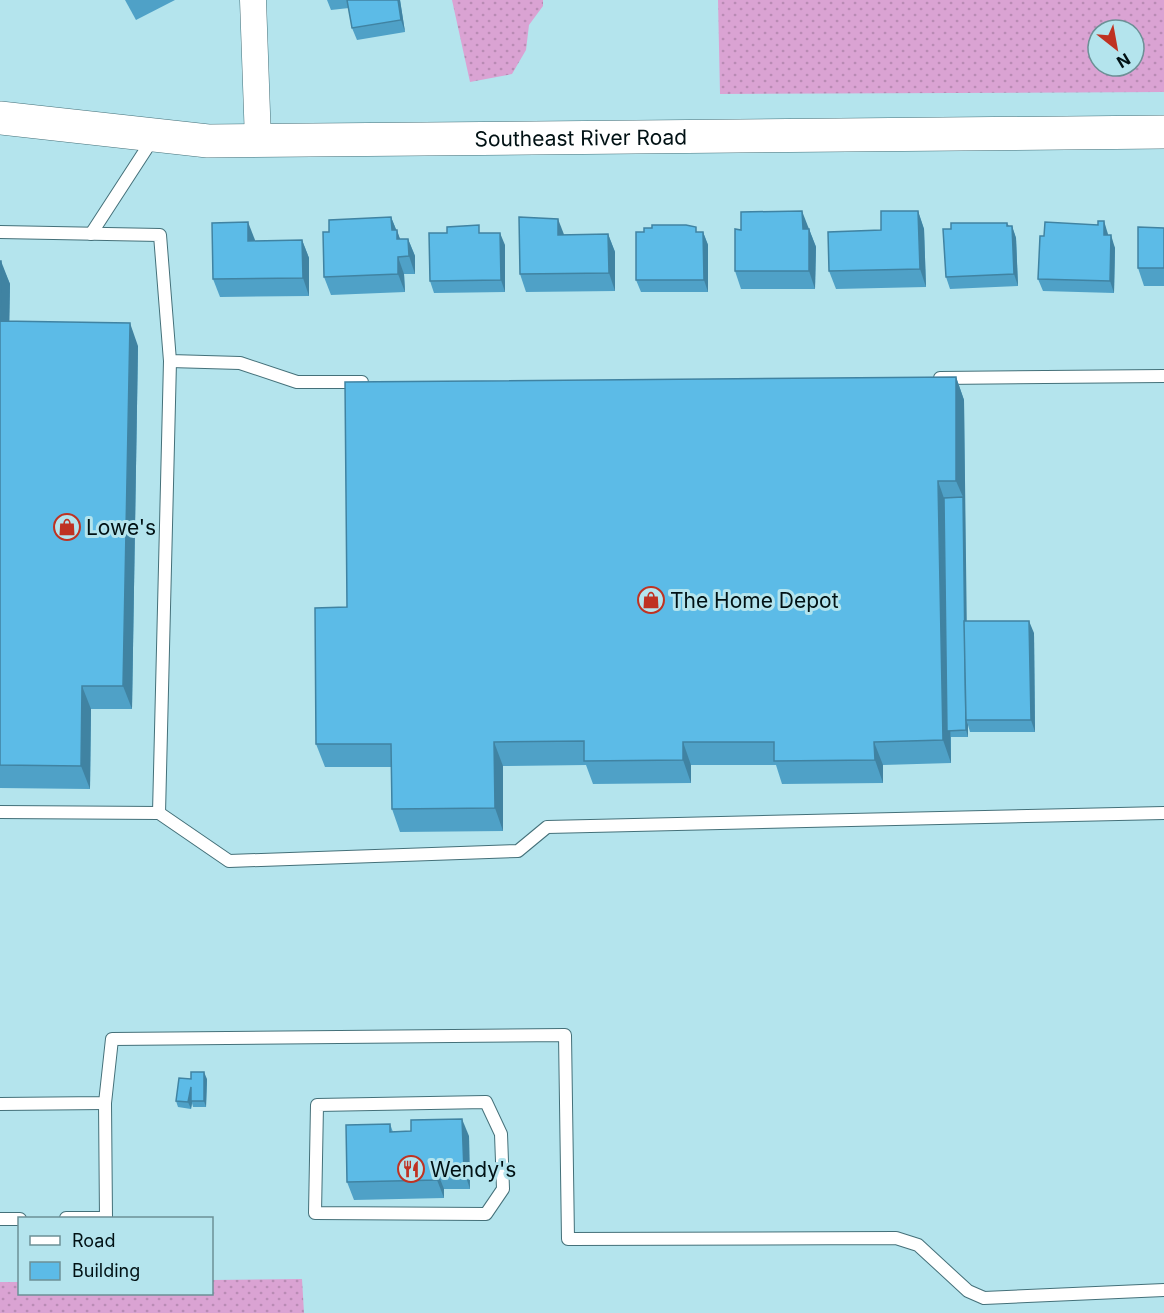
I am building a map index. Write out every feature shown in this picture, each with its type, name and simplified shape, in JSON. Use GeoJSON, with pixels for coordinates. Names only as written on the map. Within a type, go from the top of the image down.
{"type":"FeatureCollection","features":[{"type":"Feature","properties":{"kind":"main road","name":"Southeast River Road"},"geometry":{"type":"LineString","coordinates":[[0,118],[208,141],[1164,132]]}},
{"type":"Feature","properties":{"kind":"street"},"geometry":{"type":"LineString","coordinates":[[253,0],[258,141]]}},
{"type":"Feature","properties":{"kind":"lane"},"geometry":{"type":"LineString","coordinates":[[91,234],[155,136]]}},
{"type":"Feature","properties":{"kind":"lane"},"geometry":{"type":"LineString","coordinates":[[0,232],[160,235],[170,361],[159,813]]}},
{"type":"Feature","properties":{"kind":"lane"},"geometry":{"type":"LineString","coordinates":[[170,361],[240,363],[297,382],[380,382]]}},
{"type":"Feature","properties":{"kind":"lane"},"geometry":{"type":"LineString","coordinates":[[927,378],[1164,376]]}},
{"type":"Feature","properties":{"kind":"lane"},"geometry":{"type":"LineString","coordinates":[[0,812],[159,813],[229,861],[518,851],[547,827],[1164,813]]}},
{"type":"Feature","properties":{"kind":"lane"},"geometry":{"type":"LineString","coordinates":[[106,1217],[105,1103],[112,1039],[565,1035],[568,1239],[896,1238],[918,1245],[968,1291],[984,1298],[1164,1290]]}},
{"type":"Feature","properties":{"kind":"lane"},"geometry":{"type":"LineString","coordinates":[[486,1102],[501,1134],[503,1188],[486,1214],[315,1213],[317,1105],[486,1102]]}},
{"type":"Feature","properties":{"kind":"lane"},"geometry":{"type":"LineString","coordinates":[[0,1104],[105,1103]]}},
{"type":"Feature","properties":{"kind":"lane"},"geometry":{"type":"LineString","coordinates":[[0,1219],[18,1219]]}},
{"type":"Feature","properties":{"kind":"shaded area"},"geometry":{"type":"Polygon","coordinates":[[[452,0],[543,0],[543,6],[529,25],[526,50],[512,74],[470,82],[452,0]]]}},
{"type":"Feature","properties":{"kind":"shaded area"},"geometry":{"type":"Polygon","coordinates":[[[718,0],[1164,0],[1164,92],[720,94],[718,0]]]}},
{"type":"Feature","properties":{"kind":"shaded area"},"geometry":{"type":"Polygon","coordinates":[[[302,1279],[304,1313],[0,1313],[0,1282],[18,1282],[18,1295],[213,1295],[213,1280],[302,1279]]]}},
{"type":"Feature","properties":{"kind":"building"},"geometry":{"type":"Polygon","coordinates":[[[347,0],[398,0],[401,20],[352,28],[347,0]]]}},
{"type":"Feature","properties":{"kind":"building"},"geometry":{"type":"Polygon","coordinates":[[[802,211],[803,229],[809,229],[809,271],[735,271],[735,229],[741,230],[741,212],[802,211]]]}},
{"type":"Feature","properties":{"kind":"building"},"geometry":{"type":"Polygon","coordinates":[[[881,211],[918,211],[920,269],[829,271],[828,232],[881,230],[881,211]]]}},
{"type":"Feature","properties":{"kind":"building"},"geometry":{"type":"Polygon","coordinates":[[[391,217],[392,230],[397,230],[397,239],[408,239],[409,256],[398,257],[398,274],[324,277],[323,232],[329,232],[329,220],[391,217]]]}},
{"type":"Feature","properties":{"kind":"building"},"geometry":{"type":"Polygon","coordinates":[[[519,217],[558,219],[558,235],[608,234],[609,273],[520,274],[519,217]]]}},
{"type":"Feature","properties":{"kind":"building"},"geometry":{"type":"Polygon","coordinates":[[[1098,221],[1104,221],[1104,235],[1111,235],[1110,281],[1038,279],[1040,236],[1044,236],[1045,222],[1098,225],[1098,221]]]}},
{"type":"Feature","properties":{"kind":"building"},"geometry":{"type":"Polygon","coordinates":[[[248,222],[248,241],[302,240],[303,278],[213,279],[212,223],[248,222]]]}},
{"type":"Feature","properties":{"kind":"building"},"geometry":{"type":"Polygon","coordinates":[[[951,223],[1007,223],[1007,226],[1012,226],[1014,274],[946,277],[943,229],[951,229],[951,223]]]}},
{"type":"Feature","properties":{"kind":"building"},"geometry":{"type":"Polygon","coordinates":[[[479,225],[479,233],[500,233],[501,280],[430,281],[429,233],[447,233],[447,227],[479,225]]]}},
{"type":"Feature","properties":{"kind":"building"},"geometry":{"type":"Polygon","coordinates":[[[652,225],[686,225],[696,227],[696,232],[703,232],[704,280],[636,280],[636,232],[644,232],[644,228],[652,228],[652,225]]]}},
{"type":"Feature","properties":{"kind":"building"},"geometry":{"type":"Polygon","coordinates":[[[1138,227],[1164,228],[1164,268],[1138,268],[1138,227]]]}},
{"type":"Feature","properties":{"kind":"building"},"geometry":{"type":"Polygon","coordinates":[[[0,261],[1,261],[0,321],[0,261]]]}},
{"type":"Feature","properties":{"kind":"building","name":"Lowe's"},"geometry":{"type":"Polygon","coordinates":[[[0,321],[130,323],[123,686],[82,686],[81,766],[0,765],[0,321]]]}},
{"type":"Feature","properties":{"kind":"building","name":"The Home Depot"},"geometry":{"type":"Polygon","coordinates":[[[956,377],[956,481],[938,481],[943,740],[874,742],[875,760],[774,761],[774,742],[683,742],[683,760],[584,761],[584,741],[494,742],[495,808],[392,809],[391,744],[316,744],[315,608],[347,607],[345,382],[956,377]]]}},
{"type":"Feature","properties":{"kind":"building"},"geometry":{"type":"Polygon","coordinates":[[[963,497],[966,730],[947,731],[944,498],[963,497]]]}},
{"type":"Feature","properties":{"kind":"building"},"geometry":{"type":"Polygon","coordinates":[[[964,621],[1029,621],[1031,720],[966,720],[964,621]]]}},
{"type":"Feature","properties":{"kind":"building"},"geometry":{"type":"Polygon","coordinates":[[[191,1072],[204,1072],[204,1101],[191,1101],[191,1087],[188,1102],[176,1101],[179,1078],[191,1079],[191,1072]]]}},
{"type":"Feature","properties":{"kind":"building","name":"Wendy's"},"geometry":{"type":"Polygon","coordinates":[[[462,1119],[464,1171],[437,1171],[437,1180],[347,1182],[346,1125],[390,1124],[390,1132],[411,1131],[411,1120],[462,1119]]]}},
{"type":"Feature","properties":{"kind":"place","name":"Lowe's"},"geometry":{"type":"Point","coordinates":[67,527]}},
{"type":"Feature","properties":{"kind":"place","name":"The Home Depot"},"geometry":{"type":"Point","coordinates":[651,600]}},
{"type":"Feature","properties":{"kind":"place","name":"Wendy's"},"geometry":{"type":"Point","coordinates":[411,1169]}}]}
